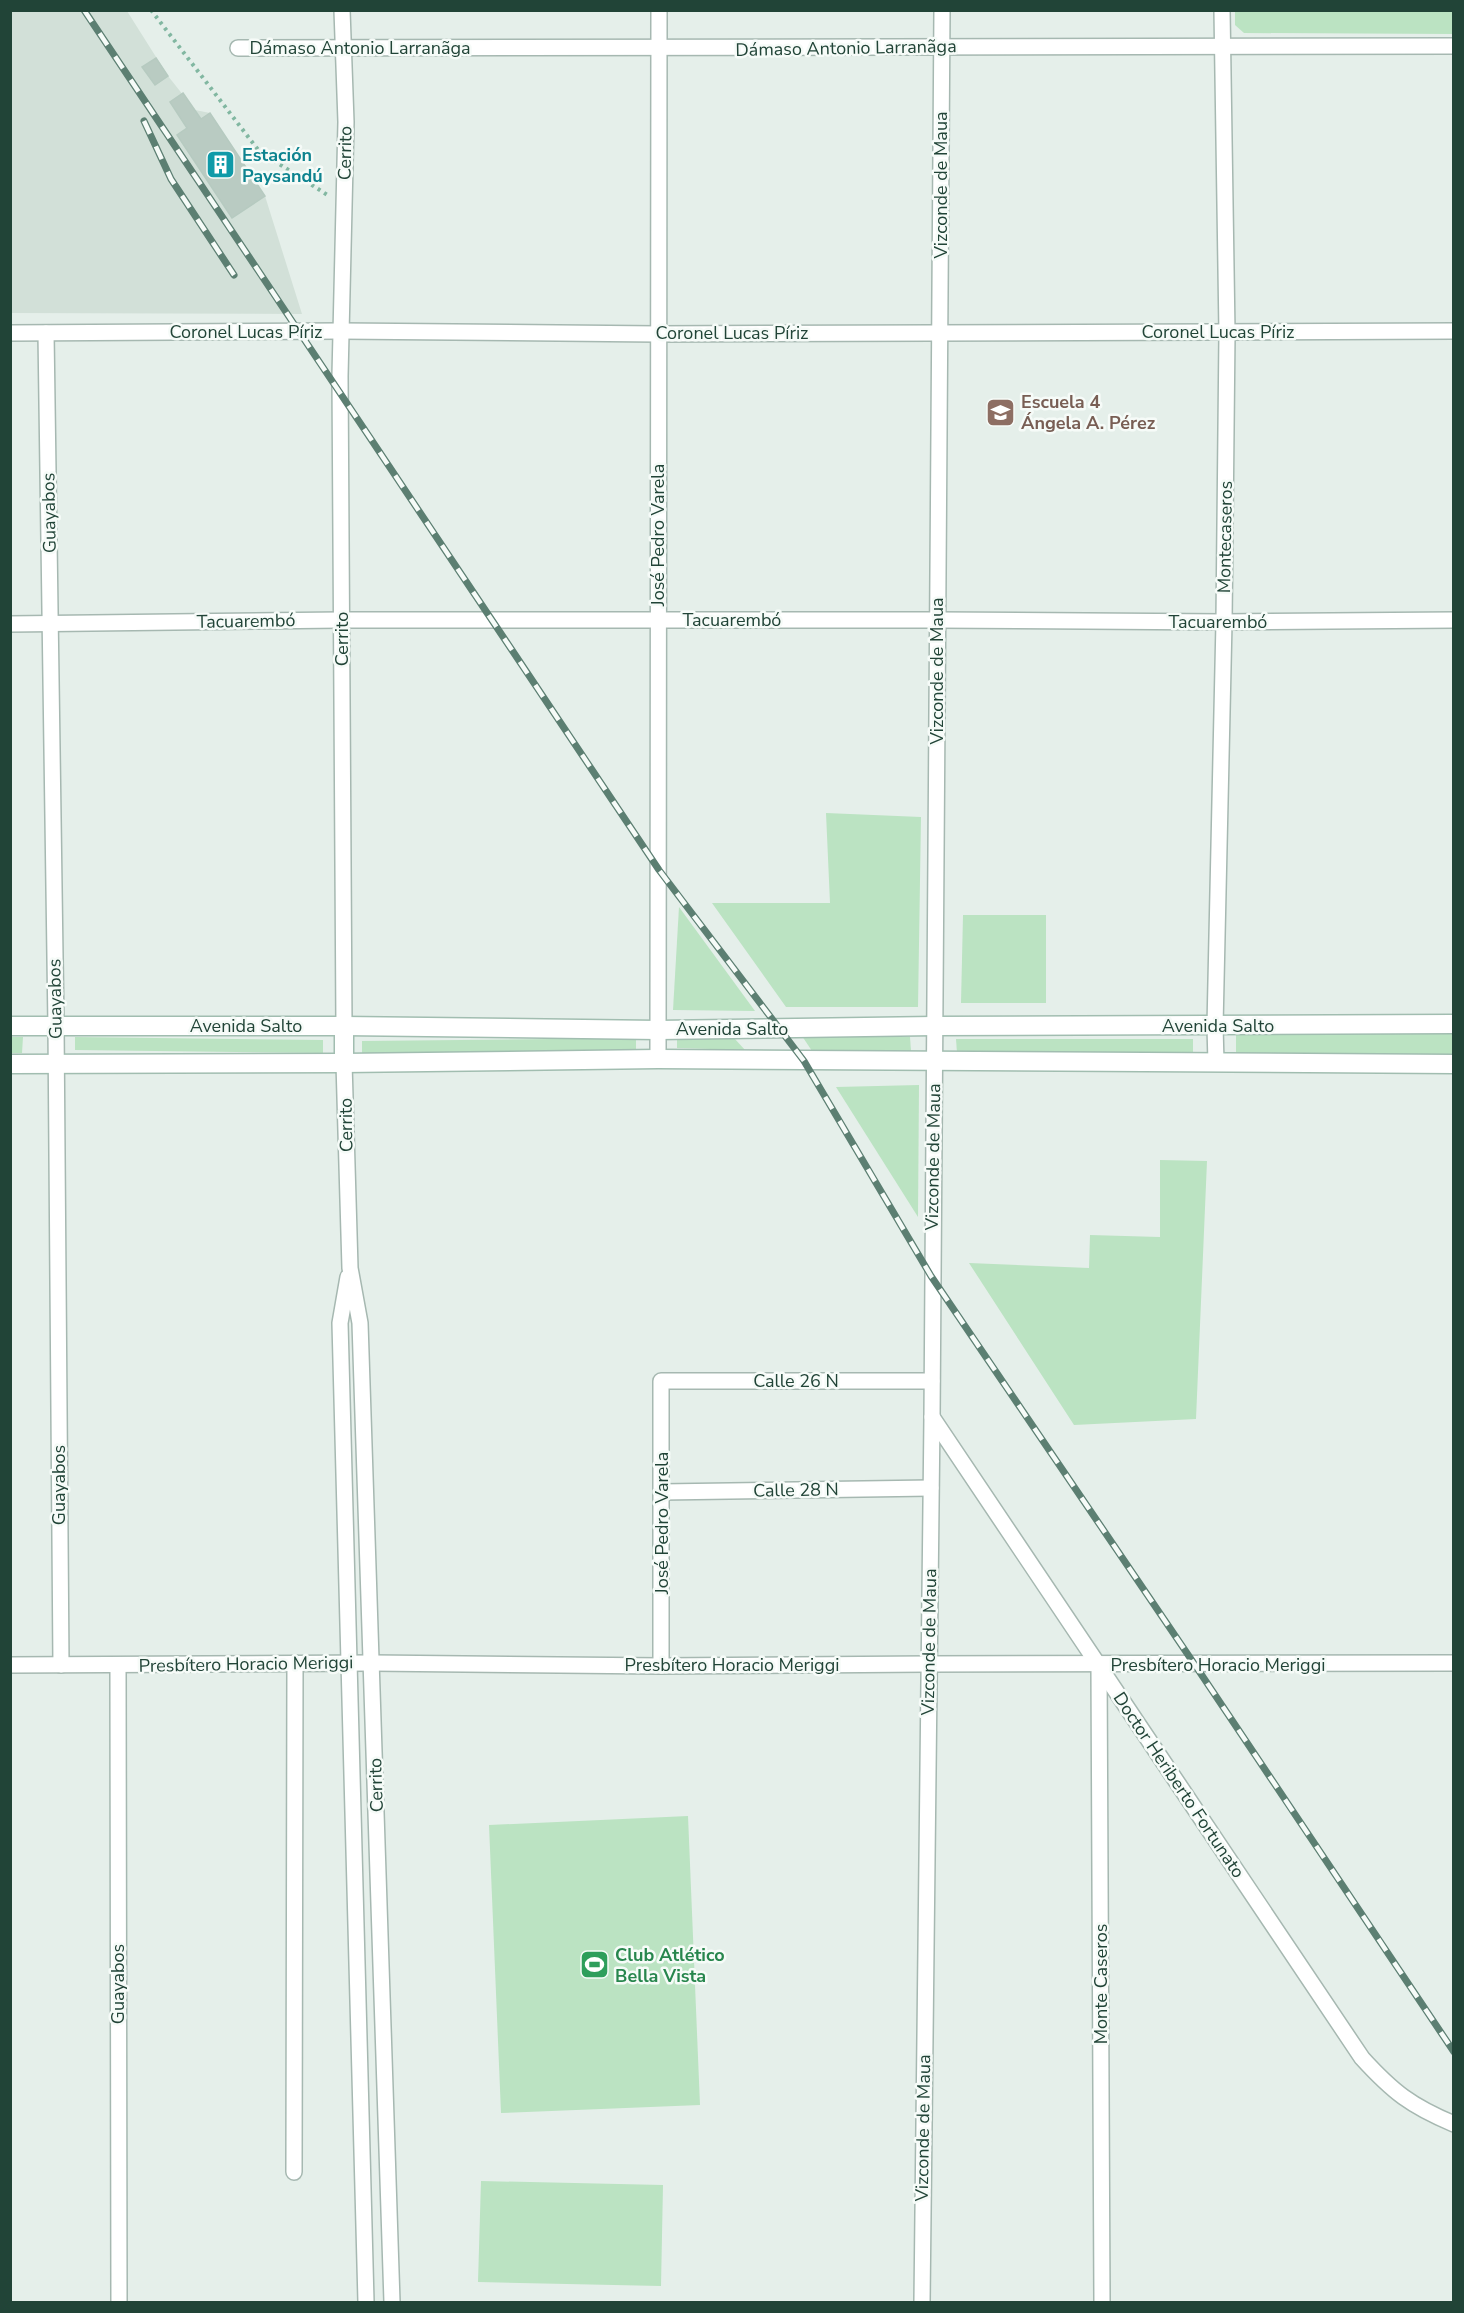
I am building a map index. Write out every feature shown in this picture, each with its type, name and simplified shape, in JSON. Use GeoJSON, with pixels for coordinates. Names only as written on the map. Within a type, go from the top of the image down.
{"type":"FeatureCollection","features":[{"type":"Feature","properties":{"kind":"street","name":"Cerrito"},"geometry":{"type":"LineString","coordinates":[[342,10],[346,123],[341,331],[344,1063],[350,1268],[360,1323],[392,2302]]}},
{"type":"Feature","properties":{"kind":"street","name":"José Pedro Varela"},"geometry":{"type":"LineString","coordinates":[[658,1059],[659,10]]}},
{"type":"Feature","properties":{"kind":"street","name":"Vizconde de Maua"},"geometry":{"type":"LineString","coordinates":[[922,2302],[932,1417],[942,10]]}},
{"type":"Feature","properties":{"kind":"street","name":"Montecaseros"},"geometry":{"type":"LineString","coordinates":[[1216,1063],[1227,333],[1222,10]]}},
{"type":"Feature","properties":{"kind":"street","name":"Dámaso Antonio Larranãga"},"geometry":{"type":"LineString","coordinates":[[238,48],[659,50],[1454,46]]}},
{"type":"Feature","properties":{"kind":"street","name":"Coronel Lucas Píriz"},"geometry":{"type":"LineString","coordinates":[[10,333],[341,331],[658,334],[1454,331]]}},
{"type":"Feature","properties":{"kind":"street","name":"Guayabos"},"geometry":{"type":"LineString","coordinates":[[46,333],[56,1026],[61,1665]]}},
{"type":"Feature","properties":{"kind":"street","name":"Tacuarembó"},"geometry":{"type":"LineString","coordinates":[[10,624],[341,620],[1224,622],[1454,620]]}},
{"type":"Feature","properties":{"kind":"street","name":"Avenida Salto"},"geometry":{"type":"LineString","coordinates":[[10,1026],[344,1026],[658,1030],[934,1026],[1454,1024]]}},
{"type":"Feature","properties":{"kind":"street","name":"Avenida Salto"},"geometry":{"type":"LineString","coordinates":[[10,1064],[658,1059],[1454,1064]]}},
{"type":"Feature","properties":{"kind":"street","name":"Cerrito"},"geometry":{"type":"LineString","coordinates":[[350,1268],[340,1323],[366,2302]]}},
{"type":"Feature","properties":{"kind":"street","name":"José Pedro Varela"},"geometry":{"type":"LineString","coordinates":[[661,1381],[662,1666]]}},
{"type":"Feature","properties":{"kind":"street","name":"Calle 26 N"},"geometry":{"type":"LineString","coordinates":[[661,1381],[932,1381]]}},
{"type":"Feature","properties":{"kind":"street","name":"Doctor Heriberto Fortunato"},"geometry":{"type":"LineString","coordinates":[[932,1417],[1362,2058],[1389,2088],[1424,2112],[1454,2124]]}},
{"type":"Feature","properties":{"kind":"street","name":"Calle 28 N"},"geometry":{"type":"LineString","coordinates":[[662,1492],[931,1488]]}},
{"type":"Feature","properties":{"kind":"street","name":"Presbítero Horacio Meriggi"},"geometry":{"type":"LineString","coordinates":[[10,1665],[372,1662],[662,1666],[1454,1664]]}},
{"type":"Feature","properties":{"kind":"street"},"geometry":{"type":"LineString","coordinates":[[294,2172],[295,1664]]}},
{"type":"Feature","properties":{"kind":"street","name":"Guayabos"},"geometry":{"type":"LineString","coordinates":[[118,1665],[118,2302]]}},
{"type":"Feature","properties":{"kind":"street","name":"Monte Caseros"},"geometry":{"type":"LineString","coordinates":[[1100,1665],[1102,2302]]}},
{"type":"Feature","properties":{"kind":"path"},"geometry":{"type":"LineString","coordinates":[[151,10],[259,151],[345,207]]}},
{"type":"Feature","properties":{"kind":"shaded area"},"geometry":{"type":"Polygon","coordinates":[[[11,11],[127,11],[168,76],[195,110],[210,113],[265,196],[302,314],[11,313],[11,11]]]}},
{"type":"Feature","properties":{"kind":"green space"},"geometry":{"type":"Polygon","coordinates":[[[1235,11],[1453,11],[1453,34],[1244,33],[1235,25],[1235,11]]]}},
{"type":"Feature","properties":{"kind":"green space"},"geometry":{"type":"Polygon","coordinates":[[[826,813],[921,817],[918,1007],[786,1007],[712,903],[830,903],[826,813]]]}},
{"type":"Feature","properties":{"kind":"green space"},"geometry":{"type":"Polygon","coordinates":[[[679,907],[755,1011],[673,1010],[679,907]]]}},
{"type":"Feature","properties":{"kind":"green space"},"geometry":{"type":"Polygon","coordinates":[[[963,915],[1046,915],[1046,1003],[961,1003],[963,915]]]}},
{"type":"Feature","properties":{"kind":"green space"},"geometry":{"type":"Polygon","coordinates":[[[1453,1033],[1453,1055],[1236,1053],[1236,1034],[1453,1033]]]}},
{"type":"Feature","properties":{"kind":"green space"},"geometry":{"type":"Polygon","coordinates":[[[802,1036],[910,1037],[911,1051],[812,1051],[802,1036]]]}},
{"type":"Feature","properties":{"kind":"green space"},"geometry":{"type":"Polygon","coordinates":[[[11,1037],[23,1037],[22,1053],[11,1053],[11,1037]]]}},
{"type":"Feature","properties":{"kind":"green space"},"geometry":{"type":"Polygon","coordinates":[[[75,1037],[323,1040],[323,1053],[75,1050],[75,1037]]]}},
{"type":"Feature","properties":{"kind":"green space"},"geometry":{"type":"Polygon","coordinates":[[[636,1038],[636,1051],[362,1054],[362,1041],[636,1038]]]}},
{"type":"Feature","properties":{"kind":"green space"},"geometry":{"type":"Polygon","coordinates":[[[677,1038],[734,1038],[745,1050],[677,1048],[677,1038]]]}},
{"type":"Feature","properties":{"kind":"green space"},"geometry":{"type":"Polygon","coordinates":[[[956,1039],[1193,1039],[1193,1054],[957,1053],[956,1039]]]}},
{"type":"Feature","properties":{"kind":"green space"},"geometry":{"type":"Polygon","coordinates":[[[919,1085],[918,1217],[836,1087],[919,1085]]]}},
{"type":"Feature","properties":{"kind":"green space"},"geometry":{"type":"Polygon","coordinates":[[[1160,1160],[1207,1161],[1196,1419],[1074,1425],[969,1263],[1089,1268],[1090,1235],[1160,1237],[1160,1160]]]}},
{"type":"Feature","properties":{"kind":"green space","name":"Club Atlético Bella Vista"},"geometry":{"type":"Polygon","coordinates":[[[688,1816],[700,2105],[501,2113],[489,1825],[688,1816]]]}},
{"type":"Feature","properties":{"kind":"green space"},"geometry":{"type":"Polygon","coordinates":[[[481,2181],[663,2185],[661,2286],[478,2282],[481,2181]]]}},
{"type":"Feature","properties":{"kind":"building"},"geometry":{"type":"Polygon","coordinates":[[[156,58],[168,76],[155,85],[142,67],[156,58]]]}},
{"type":"Feature","properties":{"kind":"building","name":"Estación Paysandú"},"geometry":{"type":"Polygon","coordinates":[[[183,93],[201,119],[210,113],[265,196],[232,218],[177,135],[187,128],[170,102],[183,93]]]}},
{"type":"Feature","properties":{"kind":"railway"},"geometry":{"type":"LineString","coordinates":[[84,10],[659,870],[804,1061],[931,1276],[1454,2052]]}},
{"type":"Feature","properties":{"kind":"railway"},"geometry":{"type":"LineString","coordinates":[[144,121],[171,179],[234,275]]}},
{"type":"Feature","properties":{"kind":"place","name":"Estación Paysandú"},"geometry":{"type":"Point","coordinates":[221,165]}},
{"type":"Feature","properties":{"kind":"place","name":"Escuela 4 Ángela A. Pérez"},"geometry":{"type":"Point","coordinates":[1000,412]}},
{"type":"Feature","properties":{"kind":"place","name":"Club Atlético Bella Vista"},"geometry":{"type":"Point","coordinates":[594,1965]}}]}
